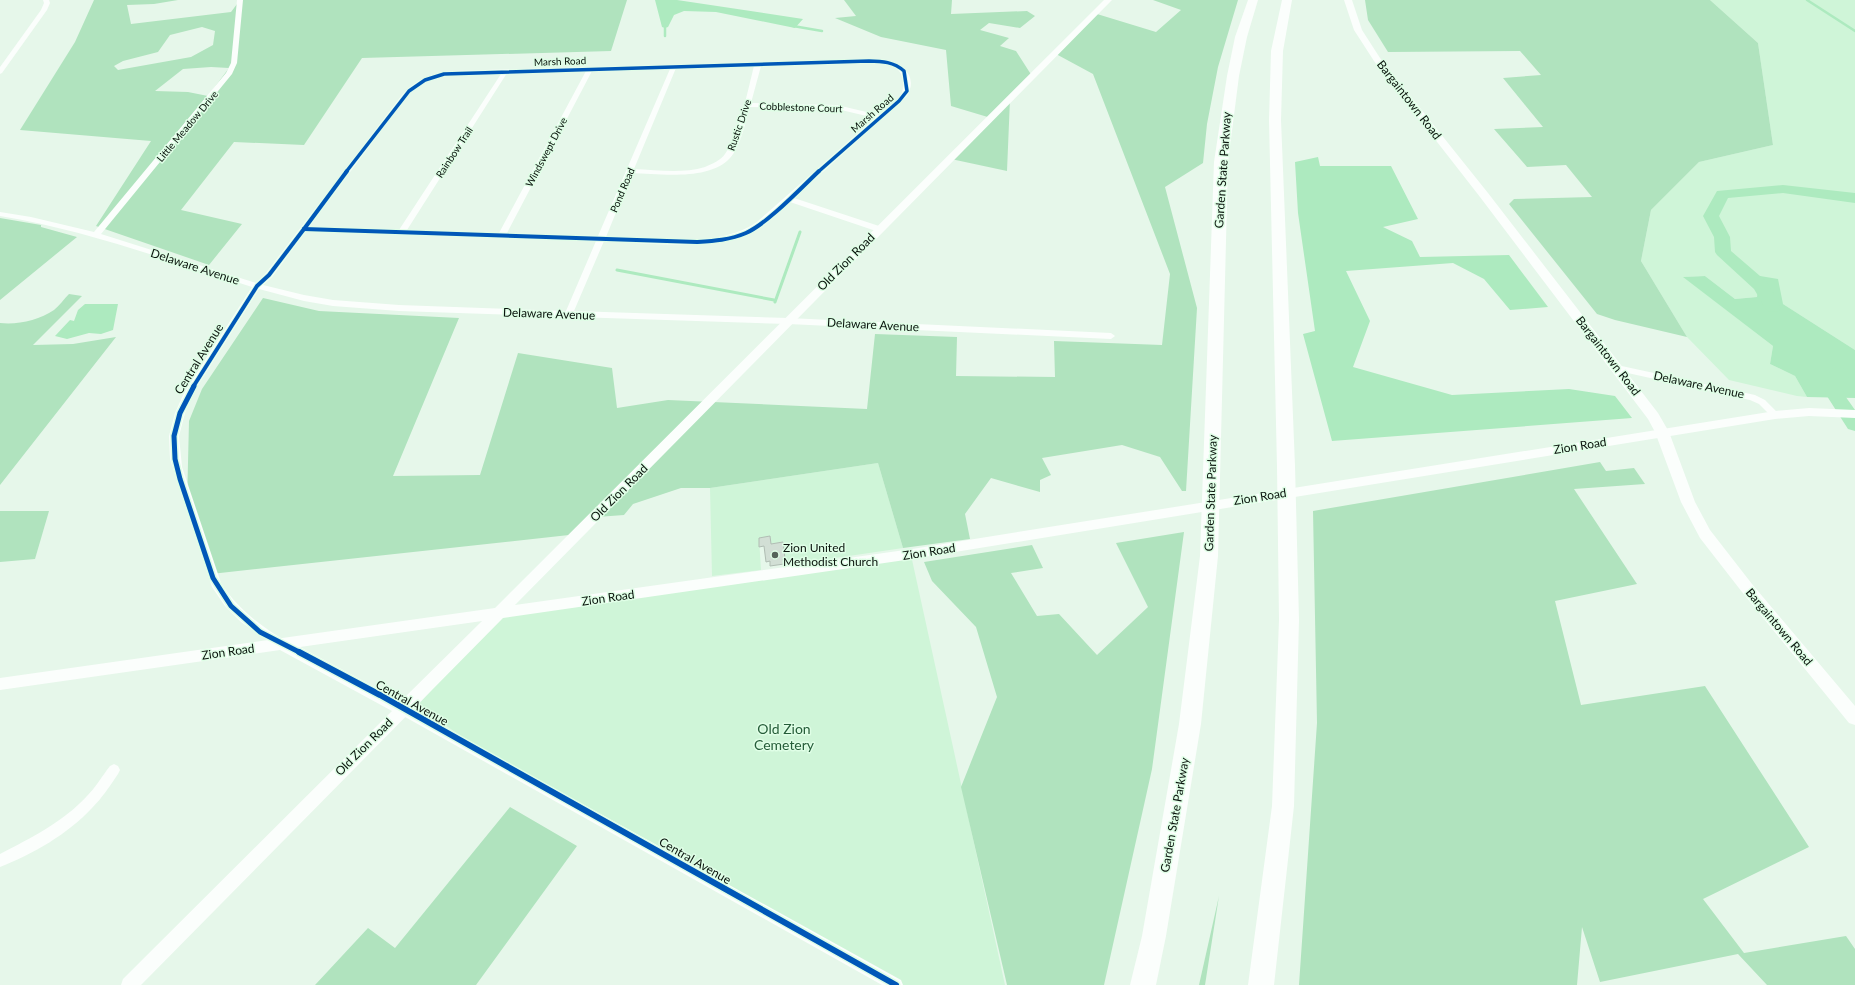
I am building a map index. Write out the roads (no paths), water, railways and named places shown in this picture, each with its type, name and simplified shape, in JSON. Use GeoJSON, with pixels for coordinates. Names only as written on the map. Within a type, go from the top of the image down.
{"type":"FeatureCollection","features":[{"type":"Feature","properties":{"kind":"highway","name":"Garden State Parkway"},"geometry":{"type":"LineString","coordinates":[[1143,985],[1154,936],[1190,724],[1209,556],[1221,162],[1232,76],[1253,0]]}},
{"type":"Feature","properties":{"kind":"highway"},"geometry":{"type":"LineString","coordinates":[[1261,985],[1282,806],[1289,620],[1288,529],[1274,120],[1277,51],[1287,0]]}},
{"type":"Feature","properties":{"kind":"main road","name":"Bargaintown Road"},"geometry":{"type":"LineString","coordinates":[[1348,0],[1358,30],[1377,59],[1653,416],[1662,432],[1688,502],[1705,534],[1747,588],[1855,718]]}},
{"type":"Feature","properties":{"kind":"street"},"geometry":{"type":"LineString","coordinates":[[0,72],[44,10],[47,3],[46,0]]}},
{"type":"Feature","properties":{"kind":"street","name":"Little Meadow Drive"},"geometry":{"type":"LineString","coordinates":[[96,235],[229,74],[234,63],[240,0]]}},
{"type":"Feature","properties":{"kind":"street","name":"Old Zion Road"},"geometry":{"type":"LineString","coordinates":[[129,985],[1108,0]]}},
{"type":"Feature","properties":{"kind":"street","name":"Marsh Road"},"geometry":{"type":"LineString","coordinates":[[257,286],[269,275],[303,229],[412,87],[426,79],[442,74],[869,61],[895,65],[904,71],[907,91],[903,97],[789,199],[749,232],[726,240],[697,242],[502,234],[303,229]]}},
{"type":"Feature","properties":{"kind":"street","name":"Rustic Drive"},"geometry":{"type":"LineString","coordinates":[[630,171],[696,171],[718,164],[728,156],[733,146],[747,104],[758,64]]}},
{"type":"Feature","properties":{"kind":"street","name":"Pond Road"},"geometry":{"type":"LineString","coordinates":[[569,314],[674,66]]}},
{"type":"Feature","properties":{"kind":"street","name":"Windswept Drive"},"geometry":{"type":"LineString","coordinates":[[502,234],[590,69]]}},
{"type":"Feature","properties":{"kind":"street","name":"Rainbow Trail"},"geometry":{"type":"LineString","coordinates":[[402,232],[505,72]]}},
{"type":"Feature","properties":{"kind":"street","name":"Cobblestone Court"},"geometry":{"type":"LineString","coordinates":[[747,104],[837,107],[879,117]]}},
{"type":"Feature","properties":{"kind":"street"},"geometry":{"type":"LineString","coordinates":[[789,199],[879,229]]}},
{"type":"Feature","properties":{"kind":"street","name":"Delaware Avenue"},"geometry":{"type":"LineString","coordinates":[[0,214],[31,219],[96,235],[257,286],[304,298],[368,306],[788,321],[1111,336]]}},
{"type":"Feature","properties":{"kind":"street","name":"Central Avenue"},"geometry":{"type":"LineString","coordinates":[[257,286],[185,399],[176,424],[174,445],[175,459],[213,578],[231,606],[253,627],[282,644],[402,709],[896,985]]}},
{"type":"Feature","properties":{"kind":"street","name":"Delaware Avenue"},"geometry":{"type":"LineString","coordinates":[[1617,368],[1752,397],[1762,402],[1775,415]]}},
{"type":"Feature","properties":{"kind":"street","name":"Zion Road"},"geometry":{"type":"LineString","coordinates":[[0,684],[920,553],[1662,432],[1775,415],[1837,413],[1854,414]]}},
{"type":"Feature","properties":{"kind":"street"},"geometry":{"type":"LineString","coordinates":[[0,860],[48,835],[73,818],[89,804],[114,770]]}},
{"type":"Feature","properties":{"kind":"waterway"},"geometry":{"type":"LineString","coordinates":[[1807,0],[1855,31]]}},
{"type":"Feature","properties":{"kind":"waterway"},"geometry":{"type":"LineString","coordinates":[[665,25],[665,36]]}},
{"type":"Feature","properties":{"kind":"waterway"},"geometry":{"type":"LineString","coordinates":[[793,26],[822,31]]}},
{"type":"Feature","properties":{"kind":"waterway"},"geometry":{"type":"LineString","coordinates":[[1773,307],[1761,286],[1723,252],[1722,237],[1711,216],[1722,194],[1783,189],[1855,198]]}},
{"type":"Feature","properties":{"kind":"waterway"},"geometry":{"type":"LineString","coordinates":[[775,302],[800,232]]}},
{"type":"Feature","properties":{"kind":"waterway"},"geometry":{"type":"LineString","coordinates":[[617,270],[774,300]]}},
{"type":"Feature","properties":{"kind":"waterway"},"geometry":{"type":"LineString","coordinates":[[1838,373],[1840,376],[1834,393],[1855,424]]}},
{"type":"Feature","properties":{"kind":"place","name":"Zion United Methodist Church"},"geometry":{"type":"Point","coordinates":[775,555]}},
{"type":"Feature","properties":{"kind":"park label","name":"Old Zion Cemetery"},"geometry":{"type":"Point","coordinates":[784,738]}}]}
